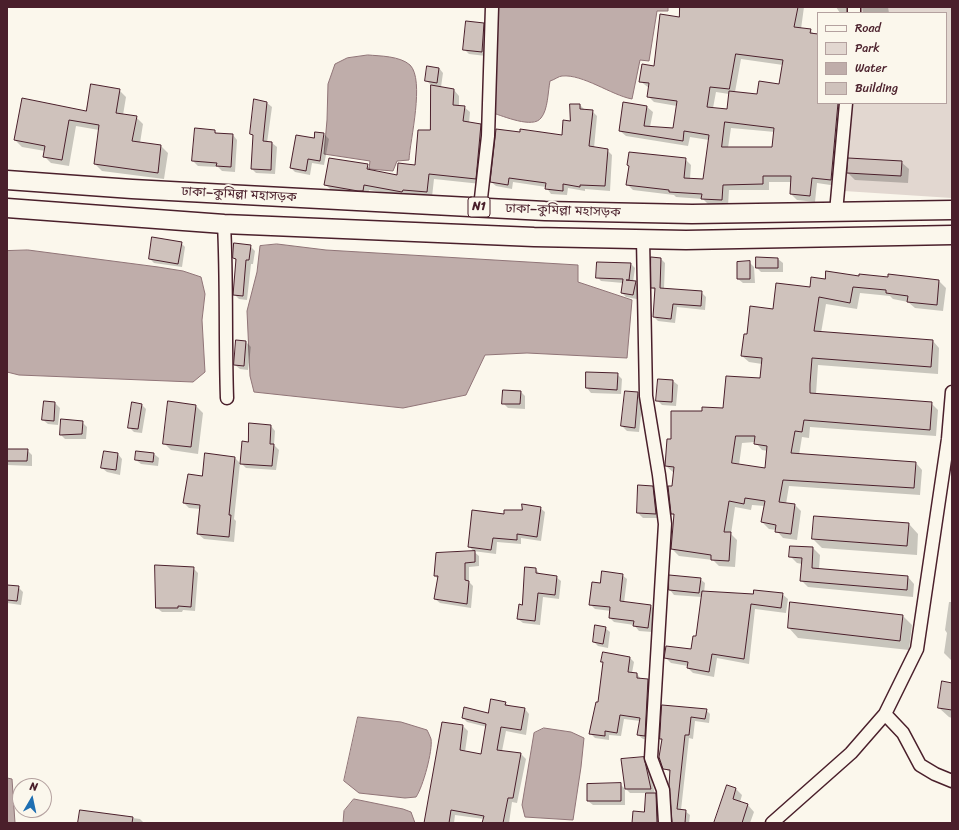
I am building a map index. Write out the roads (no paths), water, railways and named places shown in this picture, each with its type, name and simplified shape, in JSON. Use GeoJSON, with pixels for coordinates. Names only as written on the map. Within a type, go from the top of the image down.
{"type":"FeatureCollection","features":[{"type":"Feature","properties":{"kind":"highway","name":"ঢাকা–কুমিল্লা মহাসড়ক"},"geometry":{"type":"LineString","coordinates":[[7,180],[132,189],[480,207],[692,214],[952,210]]}},
{"type":"Feature","properties":{"kind":"highway"},"geometry":{"type":"LineString","coordinates":[[132,189],[132,216]]}},
{"type":"Feature","properties":{"kind":"highway","name":"ঢাকা–কুমিল্লা মহাসড়ক"},"geometry":{"type":"LineString","coordinates":[[7,208],[132,216],[224,224],[534,237],[643,239],[952,235]]}},
{"type":"Feature","properties":{"kind":"street"},"geometry":{"type":"LineString","coordinates":[[480,207],[488,136],[492,7]]}},
{"type":"Feature","properties":{"kind":"street"},"geometry":{"type":"LineString","coordinates":[[836,212],[846,104]]}},
{"type":"Feature","properties":{"kind":"street"},"geometry":{"type":"LineString","coordinates":[[224,224],[227,279],[225,345],[228,398]]}},
{"type":"Feature","properties":{"kind":"street"},"geometry":{"type":"LineString","coordinates":[[643,239],[646,396],[659,475],[665,524],[650,758],[663,790],[665,823]]}},
{"type":"Feature","properties":{"kind":"street"},"geometry":{"type":"LineString","coordinates":[[772,823],[851,753],[884,714],[917,649],[948,439],[952,392]]}},
{"type":"Feature","properties":{"kind":"street"},"geometry":{"type":"LineString","coordinates":[[884,714],[903,733],[920,764],[935,774],[952,781]]}},
{"type":"Feature","properties":{"kind":"water"},"geometry":{"type":"Polygon","coordinates":[[[499,7],[668,7],[668,11],[657,11],[649,61],[640,60],[632,99],[579,78],[561,76],[550,81],[545,110],[541,118],[537,121],[525,122],[493,113],[499,7]]]}},
{"type":"Feature","properties":{"kind":"water"},"geometry":{"type":"Polygon","coordinates":[[[368,55],[390,57],[401,60],[410,65],[414,73],[417,96],[409,160],[397,161],[393,171],[369,169],[370,161],[324,154],[328,84],[335,64],[347,58],[368,55]]]}},
{"type":"Feature","properties":{"kind":"water"},"geometry":{"type":"Polygon","coordinates":[[[277,244],[326,250],[578,265],[578,282],[632,300],[627,358],[527,353],[485,355],[466,395],[403,408],[254,392],[250,376],[247,311],[257,272],[260,246],[277,244]]]}},
{"type":"Feature","properties":{"kind":"water"},"geometry":{"type":"Polygon","coordinates":[[[28,250],[158,267],[183,271],[201,277],[205,294],[202,320],[205,372],[193,382],[19,375],[7,372],[7,251],[28,250]]]}},
{"type":"Feature","properties":{"kind":"water"},"geometry":{"type":"Polygon","coordinates":[[[358,717],[401,722],[427,730],[431,739],[429,760],[416,797],[405,798],[359,793],[344,781],[358,717]]]}},
{"type":"Feature","properties":{"kind":"water"},"geometry":{"type":"Polygon","coordinates":[[[544,728],[571,732],[584,738],[573,820],[525,817],[522,805],[534,733],[544,728]]]}},
{"type":"Feature","properties":{"kind":"water"},"geometry":{"type":"Polygon","coordinates":[[[7,778],[12,779],[12,818],[15,818],[15,823],[7,823],[7,778]]]}},
{"type":"Feature","properties":{"kind":"water"},"geometry":{"type":"Polygon","coordinates":[[[354,799],[411,812],[415,823],[343,823],[344,811],[354,799]]]}}]}
